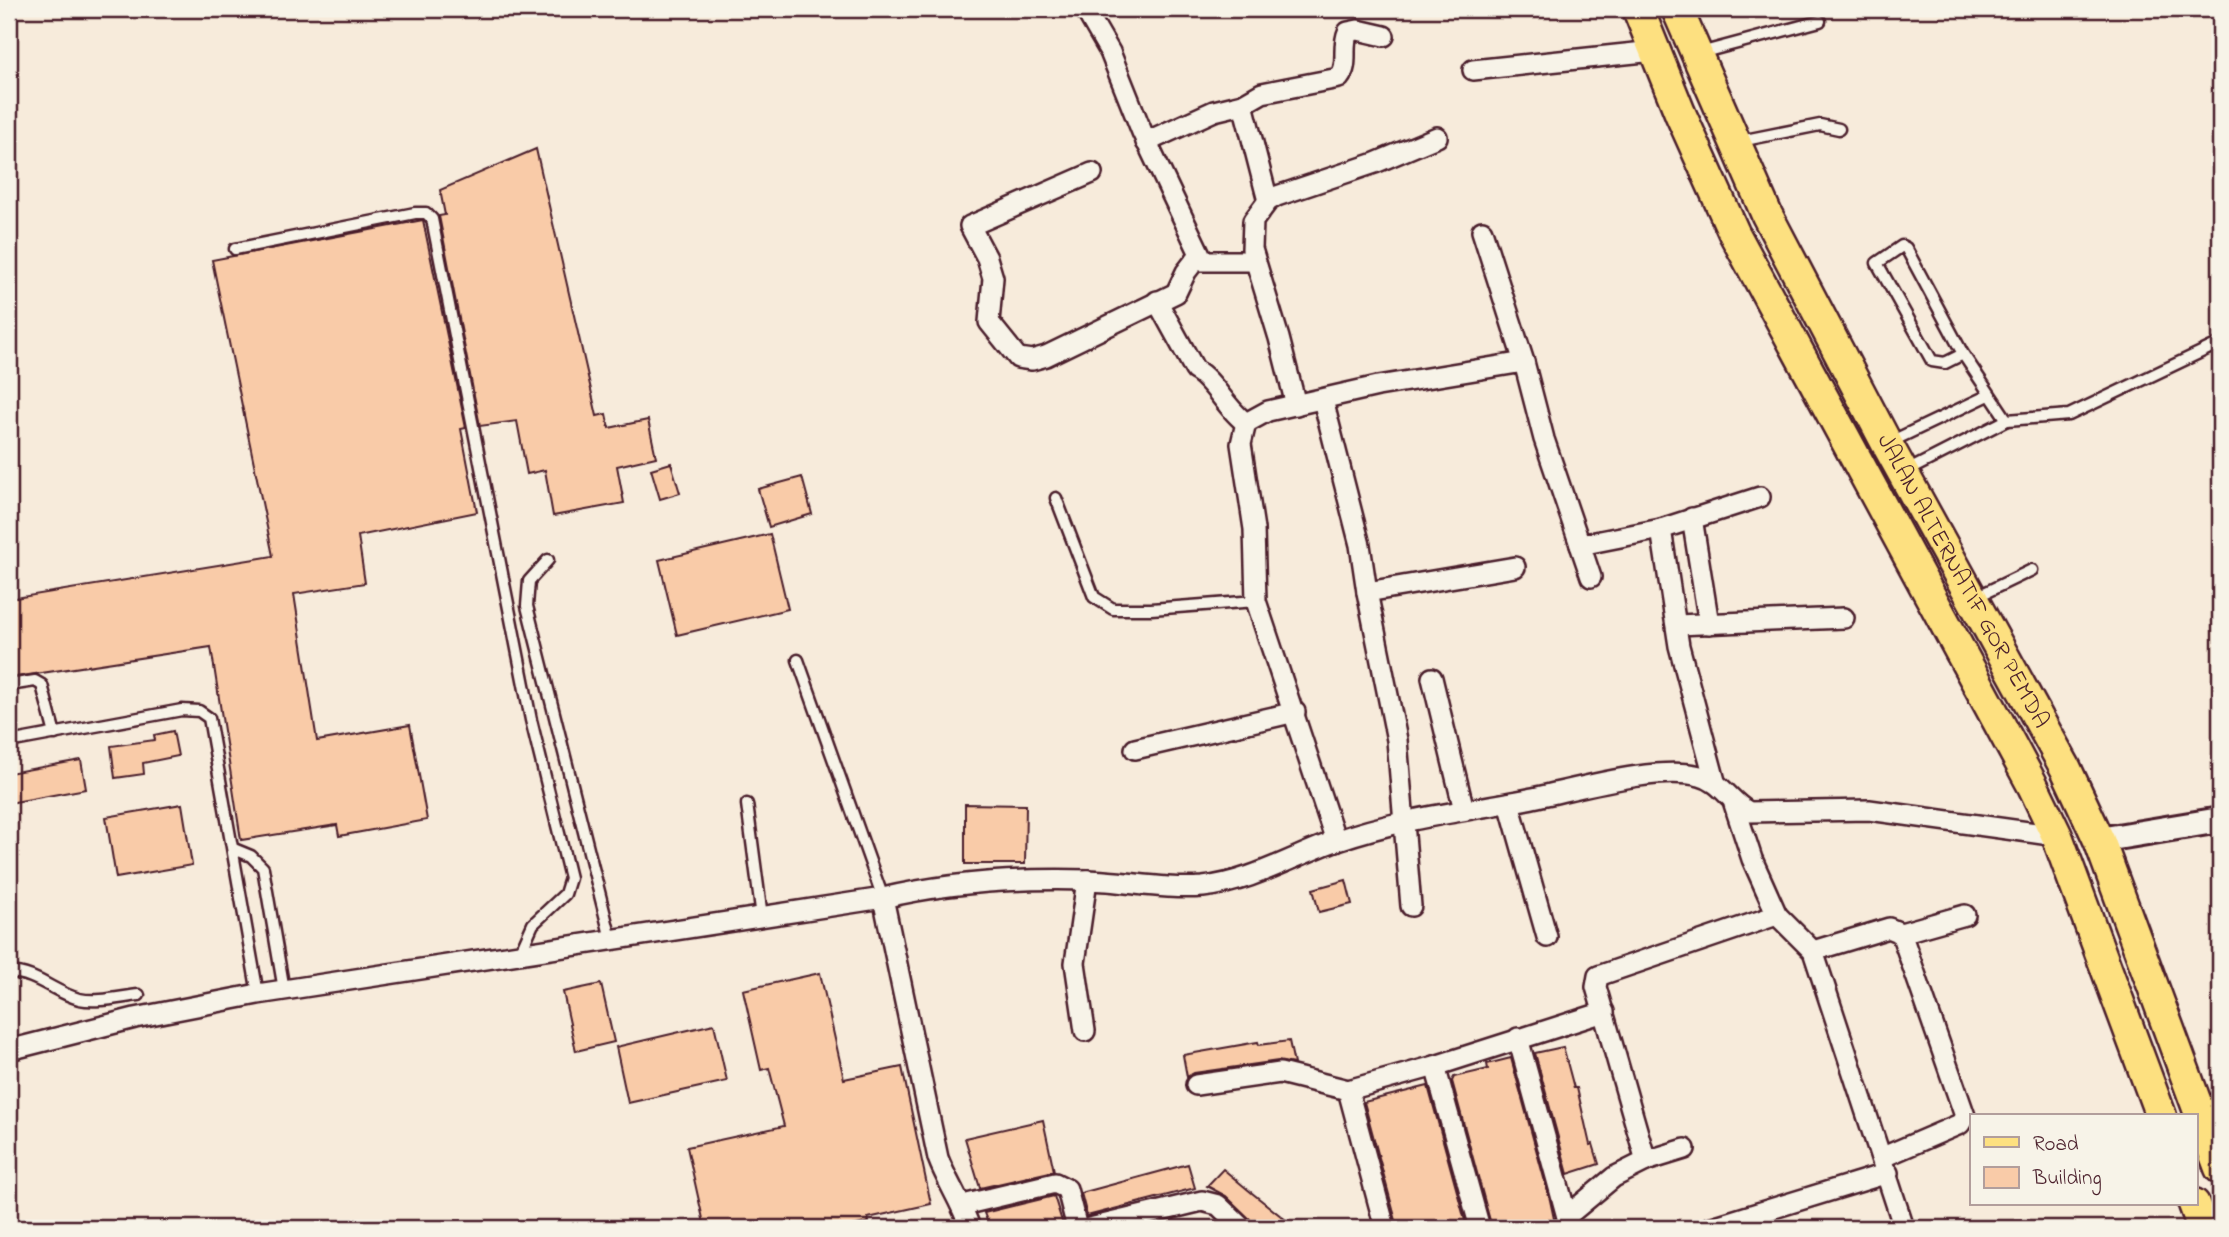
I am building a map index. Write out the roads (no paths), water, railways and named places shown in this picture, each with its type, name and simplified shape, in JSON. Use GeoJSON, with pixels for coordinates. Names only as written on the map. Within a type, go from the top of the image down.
{"type":"FeatureCollection","features":[{"type":"Feature","properties":{"kind":"main road","name":"JALAN ALTERNATIF GOR PEMDA"},"geometry":{"type":"LineString","coordinates":[[1638,9],[1734,233],[2033,786],[2057,836],[2160,1114]]}},
{"type":"Feature","properties":{"kind":"main road","name":"JALAN ALTERNATIF GOR PEMDA"},"geometry":{"type":"LineString","coordinates":[[1679,9],[1733,143],[1886,444],[2066,769],[2099,840],[2220,1168]]}},
{"type":"Feature","properties":{"kind":"main road"},"geometry":{"type":"LineString","coordinates":[[2195,1206],[2203,1228]]}},
{"type":"Feature","properties":{"kind":"street"},"geometry":{"type":"LineString","coordinates":[[1085,9],[1110,52],[1146,142],[1200,254],[1186,272],[1176,293],[1046,356],[1032,360],[1018,358],[989,322],[993,278],[988,258],[970,226],[1092,173]]}},
{"type":"Feature","properties":{"kind":"street"},"geometry":{"type":"LineString","coordinates":[[1146,142],[1214,111],[1243,104],[1274,90],[1339,78],[1343,74],[1343,43],[1348,32],[1358,30],[1384,36]]}},
{"type":"Feature","properties":{"kind":"street"},"geometry":{"type":"LineString","coordinates":[[1473,70],[1654,51]]}},
{"type":"Feature","properties":{"kind":"street"},"geometry":{"type":"LineString","coordinates":[[1243,104],[1268,201]]}},
{"type":"Feature","properties":{"kind":"street"},"geometry":{"type":"LineString","coordinates":[[1296,405],[1279,338],[1254,261],[1253,221],[1268,201],[1437,137]]}},
{"type":"Feature","properties":{"kind":"street"},"geometry":{"type":"LineString","coordinates":[[1482,231],[1524,362],[1544,439],[1591,577]]}},
{"type":"Feature","properties":{"kind":"street"},"geometry":{"type":"LineString","coordinates":[[1196,261],[1254,261]]}},
{"type":"Feature","properties":{"kind":"street"},"geometry":{"type":"LineString","coordinates":[[1157,301],[1195,370],[1204,374],[1230,412],[1246,423]]}},
{"type":"Feature","properties":{"kind":"street"},"geometry":{"type":"LineString","coordinates":[[1336,841],[1256,601],[1254,529],[1241,444],[1246,423],[1268,411],[1388,384],[1524,362]]}},
{"type":"Feature","properties":{"kind":"street"},"geometry":{"type":"LineString","coordinates":[[1323,400],[1360,545],[1397,740],[1406,819],[1411,906]]}},
{"type":"Feature","properties":{"kind":"street"},"geometry":{"type":"LineString","coordinates":[[1580,545],[1661,528],[1760,497]]}},
{"type":"Feature","properties":{"kind":"street"},"geometry":{"type":"LineString","coordinates":[[1692,518],[1709,624]]}},
{"type":"Feature","properties":{"kind":"street"},"geometry":{"type":"LineString","coordinates":[[1661,528],[1679,646],[1715,781],[1734,804],[1752,859],[1777,915],[1813,951],[1904,1228]]}},
{"type":"Feature","properties":{"kind":"street"},"geometry":{"type":"LineString","coordinates":[[1367,592],[1515,567]]}},
{"type":"Feature","properties":{"kind":"street"},"geometry":{"type":"LineString","coordinates":[[1677,625],[1844,618]]}},
{"type":"Feature","properties":{"kind":"street"},"geometry":{"type":"LineString","coordinates":[[1432,678],[1464,810]]}},
{"type":"Feature","properties":{"kind":"street"},"geometry":{"type":"LineString","coordinates":[[1135,749],[1295,712]]}},
{"type":"Feature","properties":{"kind":"street"},"geometry":{"type":"LineString","coordinates":[[9,1050],[135,1018],[258,993],[883,898],[933,886],[1087,880],[1172,888],[1206,887],[1255,874],[1336,841],[1406,819],[1509,803],[1664,772],[1698,775],[1715,781]]}},
{"type":"Feature","properties":{"kind":"street"},"geometry":{"type":"LineString","coordinates":[[1509,803],[1547,937]]}},
{"type":"Feature","properties":{"kind":"street"},"geometry":{"type":"LineString","coordinates":[[1734,804],[1749,812],[1764,814],[1835,808],[1869,810],[2057,836]]}},
{"type":"Feature","properties":{"kind":"street"},"geometry":{"type":"LineString","coordinates":[[2099,840],[2220,820]]}},
{"type":"Feature","properties":{"kind":"street"},"geometry":{"type":"LineString","coordinates":[[1085,1031],[1075,963],[1087,880]]}},
{"type":"Feature","properties":{"kind":"street"},"geometry":{"type":"LineString","coordinates":[[883,898],[938,1158],[945,1177],[963,1206],[970,1228]]}},
{"type":"Feature","properties":{"kind":"street"},"geometry":{"type":"LineString","coordinates":[[1646,1161],[1596,987],[1598,975],[1777,915]]}},
{"type":"Feature","properties":{"kind":"street"},"geometry":{"type":"LineString","coordinates":[[1813,951],[1889,928],[1901,933],[1965,915]]}},
{"type":"Feature","properties":{"kind":"street"},"geometry":{"type":"LineString","coordinates":[[1709,1228],[1885,1165],[1965,1119],[1901,933]]}},
{"type":"Feature","properties":{"kind":"street"},"geometry":{"type":"LineString","coordinates":[[1196,1085],[1280,1073],[1348,1090],[1435,1066],[1604,1012]]}},
{"type":"Feature","properties":{"kind":"street"},"geometry":{"type":"LineString","coordinates":[[1518,1038],[1568,1222],[1614,1177],[1646,1161],[1685,1149]]}},
{"type":"Feature","properties":{"kind":"street"},"geometry":{"type":"LineString","coordinates":[[1435,1066],[1480,1228]]}},
{"type":"Feature","properties":{"kind":"street"},"geometry":{"type":"LineString","coordinates":[[1348,1090],[1385,1228]]}},
{"type":"Feature","properties":{"kind":"street"},"geometry":{"type":"LineString","coordinates":[[963,1206],[1055,1183],[1062,1184],[1066,1189],[1077,1228]]}},
{"type":"Feature","properties":{"kind":"street"},"geometry":{"type":"LineString","coordinates":[[1090,1228],[1166,1219],[1202,1201],[1218,1205],[1242,1228]]}},
{"type":"Feature","properties":{"kind":"lane"},"geometry":{"type":"LineString","coordinates":[[1696,54],[1820,21]]}},
{"type":"Feature","properties":{"kind":"lane"},"geometry":{"type":"LineString","coordinates":[[1733,143],[1820,125],[1839,129]]}},
{"type":"Feature","properties":{"kind":"lane"},"geometry":{"type":"LineString","coordinates":[[235,249],[415,213],[426,213],[432,219],[531,720],[570,878],[565,894],[533,924],[519,953]]}},
{"type":"Feature","properties":{"kind":"lane"},"geometry":{"type":"LineString","coordinates":[[1963,354],[1945,363],[1933,361],[1877,263],[1902,246],[1906,248],[1963,354],[2007,420]]}},
{"type":"Feature","properties":{"kind":"lane"},"geometry":{"type":"LineString","coordinates":[[1903,473],[2007,420],[2069,415],[2220,343]]}},
{"type":"Feature","properties":{"kind":"lane"},"geometry":{"type":"LineString","coordinates":[[1886,444],[1989,395]]}},
{"type":"Feature","properties":{"kind":"lane"},"geometry":{"type":"LineString","coordinates":[[1056,498],[1094,597],[1113,609],[1151,610],[1256,601]]}},
{"type":"Feature","properties":{"kind":"lane"},"geometry":{"type":"LineString","coordinates":[[548,560],[529,581],[527,606],[611,939]]}},
{"type":"Feature","properties":{"kind":"lane"},"geometry":{"type":"LineString","coordinates":[[1973,599],[2032,570]]}},
{"type":"Feature","properties":{"kind":"lane"},"geometry":{"type":"LineString","coordinates":[[798,660],[883,898]]}},
{"type":"Feature","properties":{"kind":"lane"},"geometry":{"type":"LineString","coordinates":[[9,685],[35,681],[42,685],[55,734]]}},
{"type":"Feature","properties":{"kind":"lane"},"geometry":{"type":"LineString","coordinates":[[9,742],[182,709],[199,711],[209,718],[258,993]]}},
{"type":"Feature","properties":{"kind":"lane"},"geometry":{"type":"LineString","coordinates":[[747,804],[762,916]]}},
{"type":"Feature","properties":{"kind":"lane"},"geometry":{"type":"LineString","coordinates":[[234,849],[251,856],[263,868],[284,990]]}},
{"type":"Feature","properties":{"kind":"lane"},"geometry":{"type":"LineString","coordinates":[[9,972],[32,975],[62,993],[91,1001],[139,995]]}}]}
